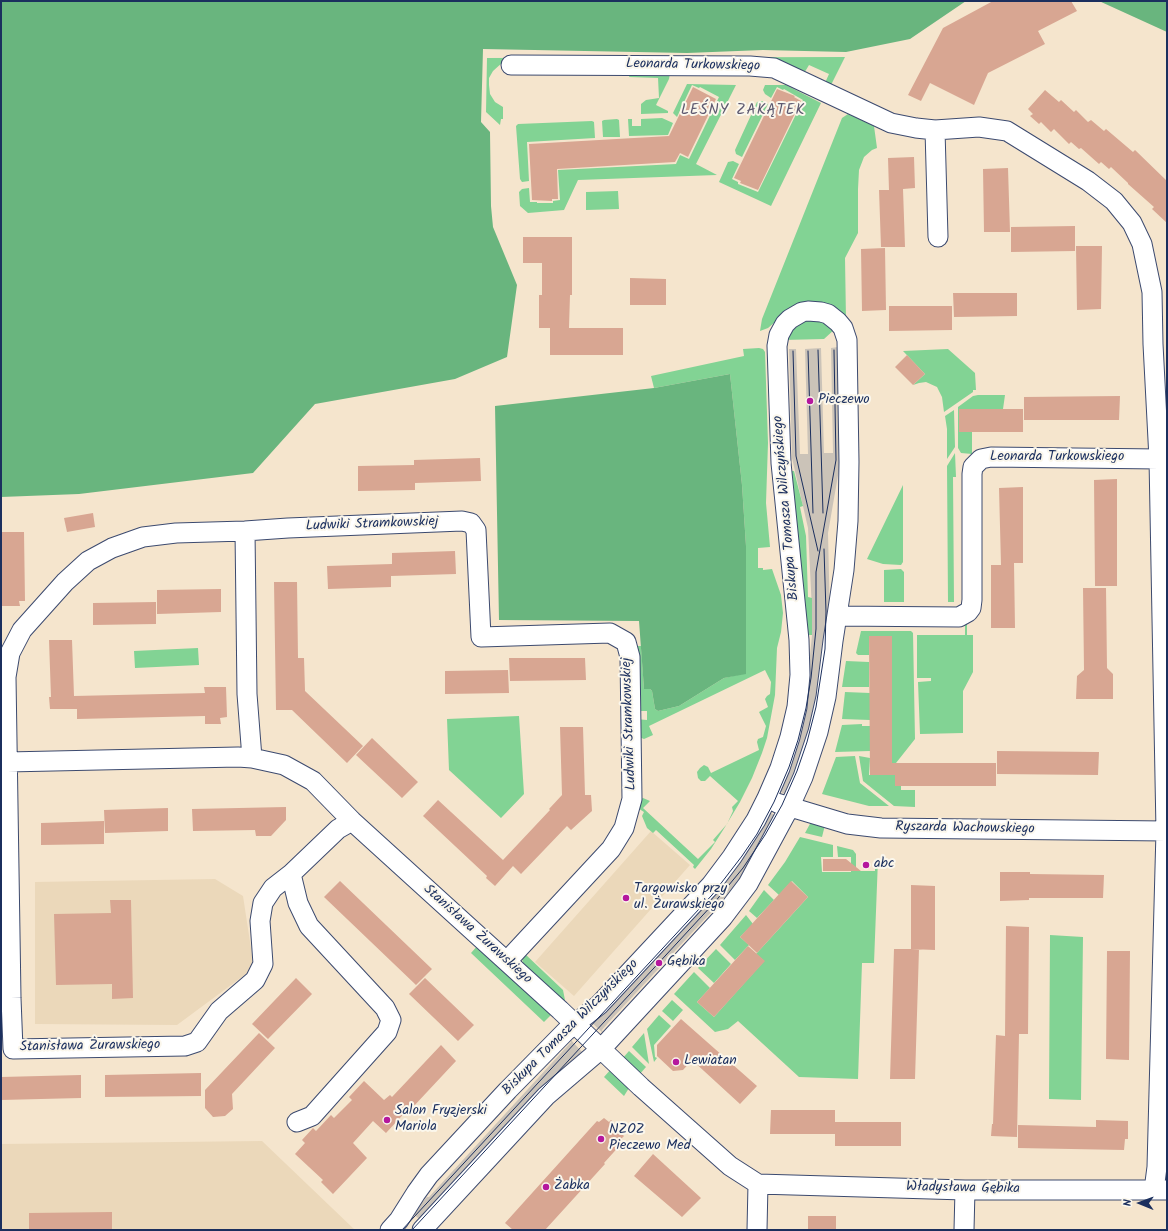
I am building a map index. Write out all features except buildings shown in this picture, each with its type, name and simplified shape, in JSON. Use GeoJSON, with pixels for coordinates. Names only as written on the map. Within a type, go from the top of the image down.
{"type":"FeatureCollection","features":[{"type":"Feature","properties":{"kind":"street","name":"Leonarda Turkowskiego"},"geometry":{"type":"LineString","coordinates":[[511,65],[750,66],[774,68],[891,123],[934,130],[979,127],[1007,131],[1088,181],[1114,201],[1132,223],[1142,244],[1152,292],[1159,459],[1166,831],[1157,1167],[1160,1190]]}},
{"type":"Feature","properties":{"kind":"street"},"geometry":{"type":"LineString","coordinates":[[934,130],[938,237]]}},
{"type":"Feature","properties":{"kind":"street","name":"Biskupa Tomasza Wilczyńskiego"},"geometry":{"type":"LineString","coordinates":[[390,1230],[399,1220],[416,1193],[430,1175],[508,1090],[575,1024],[599,1005],[710,885],[732,857],[756,820],[767,798],[780,768],[790,738],[797,706],[800,675],[799,640],[780,463],[777,346],[779,335],[790,318],[802,312],[808,311],[828,314],[843,328],[847,340],[849,462],[848,521],[844,570],[826,697],[818,732],[803,777],[789,808],[748,884],[723,917],[602,1049],[546,1096],[422,1230]]}},
{"type":"Feature","properties":{"kind":"street","name":"Leonarda Turkowskiego"},"geometry":{"type":"LineString","coordinates":[[837,616],[959,616],[968,612],[971,608],[972,600],[972,474],[973,467],[981,459],[991,457],[1159,459]]}},
{"type":"Feature","properties":{"kind":"street","name":"Ludwiki Stramkowskiej"},"geometry":{"type":"LineString","coordinates":[[7,762],[6,677],[10,653],[22,630],[65,582],[88,561],[112,548],[143,537],[176,533],[462,521],[471,523],[476,530],[481,637],[610,633],[626,642],[630,657],[632,799],[624,828],[611,849],[506,961]]}},
{"type":"Feature","properties":{"kind":"street"},"geometry":{"type":"LineString","coordinates":[[245,531],[247,694],[252,758]]}},
{"type":"Feature","properties":{"kind":"street","name":"Stanisława Żurawskiego"},"geometry":{"type":"LineString","coordinates":[[352,821],[338,829],[291,874],[273,888],[263,904],[260,921],[263,964],[255,980],[219,1012],[197,1042],[185,1046],[13,1049],[7,762],[252,758],[284,765],[314,781],[352,821],[602,1049]]}},
{"type":"Feature","properties":{"kind":"street","name":"Ryszarda Wachowskiego"},"geometry":{"type":"LineString","coordinates":[[767,798],[789,808],[847,824],[881,828],[1166,831]]}},
{"type":"Feature","properties":{"kind":"street"},"geometry":{"type":"LineString","coordinates":[[291,874],[298,903],[309,926],[385,1008],[391,1020],[387,1032],[312,1116],[297,1122]]}},
{"type":"Feature","properties":{"kind":"street"},"geometry":{"type":"LineString","coordinates":[[602,1049],[641,1087],[730,1166],[758,1184],[757,1230]]}},
{"type":"Feature","properties":{"kind":"street","name":"Władysława Gębika"},"geometry":{"type":"LineString","coordinates":[[758,1184],[964,1190],[1160,1190]]}},
{"type":"Feature","properties":{"kind":"street"},"geometry":{"type":"LineString","coordinates":[[964,1190],[964,1230]]}},
{"type":"Feature","properties":{"kind":"shaded area"},"geometry":{"type":"Polygon","coordinates":[[[838,347],[840,464],[828,533],[830,620],[828,662],[790,797],[779,791],[808,676],[812,635],[812,611],[808,528],[792,458],[789,349],[796,349],[800,454],[808,454],[805,349],[821,348],[824,453],[833,453],[831,348],[838,347]]]}},
{"type":"Feature","properties":{"kind":"shaded area"},"geometry":{"type":"Polygon","coordinates":[[[765,810],[780,818],[769,837],[739,880],[717,906],[608,1023],[602,1030],[603,1033],[590,1021],[765,810]]]}},
{"type":"Feature","properties":{"kind":"shaded area","name":"Targowisko przy ul. Żurawskiego"},"geometry":{"type":"Polygon","coordinates":[[[651,831],[690,865],[574,996],[535,962],[651,831]]]}},
{"type":"Feature","properties":{"kind":"shaded area"},"geometry":{"type":"Polygon","coordinates":[[[215,879],[243,896],[254,968],[177,1025],[35,1024],[35,882],[215,879]]]}},
{"type":"Feature","properties":{"kind":"shaded area"},"geometry":{"type":"Polygon","coordinates":[[[571,1040],[583,1053],[424,1223],[411,1212],[413,1212],[427,1197],[429,1197],[571,1042],[571,1040]]]}},
{"type":"Feature","properties":{"kind":"shaded area"},"geometry":{"type":"Polygon","coordinates":[[[262,1141],[355,1230],[1,1230],[1,1144],[262,1141]]]}},
{"type":"Feature","properties":{"kind":"green space"},"geometry":{"type":"Polygon","coordinates":[[[1,1],[966,1],[910,39],[846,52],[763,50],[687,53],[483,49],[481,122],[490,132],[491,206],[493,227],[517,285],[507,357],[455,379],[315,404],[253,473],[79,494],[1,497],[1,1]]]}},
{"type":"Feature","properties":{"kind":"green space"},"geometry":{"type":"Polygon","coordinates":[[[1099,1],[1167,1],[1167,32],[1099,1]]]}},
{"type":"Feature","properties":{"kind":"green space"},"geometry":{"type":"Polygon","coordinates":[[[845,57],[830,87],[824,85],[829,74],[809,65],[803,75],[503,62],[493,71],[489,78],[490,94],[495,102],[503,107],[503,119],[501,119],[500,125],[486,112],[487,58],[845,57]]]}},
{"type":"Feature","properties":{"kind":"green space"},"geometry":{"type":"Polygon","coordinates":[[[670,73],[669,79],[656,105],[668,111],[668,113],[641,114],[641,104],[646,100],[659,98],[658,78],[629,77],[630,74],[670,73]]]}},
{"type":"Feature","properties":{"kind":"green space"},"geometry":{"type":"Polygon","coordinates":[[[687,84],[736,85],[696,164],[717,175],[578,180],[564,210],[528,213],[520,206],[519,192],[522,189],[529,188],[530,202],[553,203],[553,201],[560,200],[558,170],[676,164],[680,155],[689,159],[719,97],[700,87],[699,88],[692,85],[677,117],[673,113],[687,84]]]}},
{"type":"Feature","properties":{"kind":"green space"},"geometry":{"type":"Polygon","coordinates":[[[765,85],[786,85],[821,103],[771,206],[719,182],[728,162],[733,161],[739,164],[732,179],[738,182],[738,184],[758,192],[803,100],[784,89],[783,90],[777,87],[771,98],[765,94],[763,90],[765,85]]]}},
{"type":"Feature","properties":{"kind":"green space"},"geometry":{"type":"Polygon","coordinates":[[[762,101],[768,104],[742,157],[736,154],[735,150],[757,102],[762,101]]]}},
{"type":"Feature","properties":{"kind":"green space"},"geometry":{"type":"Polygon","coordinates":[[[848,114],[874,126],[877,148],[872,150],[864,157],[859,170],[858,233],[845,258],[846,320],[840,314],[775,322],[768,328],[760,331],[762,319],[842,118],[848,114]]]}},
{"type":"Feature","properties":{"kind":"green space"},"geometry":{"type":"Polygon","coordinates":[[[662,118],[673,123],[668,135],[629,136],[628,119],[632,119],[632,126],[641,126],[641,119],[662,118]]]}},
{"type":"Feature","properties":{"kind":"green space"},"geometry":{"type":"Polygon","coordinates":[[[619,120],[620,137],[603,137],[602,121],[619,120]]]}},
{"type":"Feature","properties":{"kind":"green space"},"geometry":{"type":"Polygon","coordinates":[[[594,122],[595,138],[527,142],[529,181],[522,182],[520,179],[516,126],[518,124],[594,122]]]}},
{"type":"Feature","properties":{"kind":"green space"},"geometry":{"type":"Polygon","coordinates":[[[618,191],[619,209],[586,210],[586,192],[618,191]]]}},
{"type":"Feature","properties":{"kind":"green space"},"geometry":{"type":"Polygon","coordinates":[[[803,320],[823,320],[835,329],[824,339],[783,340],[785,336],[803,320]]]}},
{"type":"Feature","properties":{"kind":"green space"},"geometry":{"type":"Polygon","coordinates":[[[759,348],[763,349],[765,352],[768,443],[766,503],[770,547],[758,548],[758,568],[763,568],[763,570],[772,569],[781,595],[783,613],[781,632],[777,648],[775,695],[767,738],[752,778],[728,823],[733,811],[732,807],[738,801],[710,776],[705,781],[701,781],[698,778],[697,772],[704,765],[708,767],[711,773],[759,750],[757,742],[758,739],[763,737],[766,726],[759,712],[768,707],[765,699],[770,694],[771,682],[765,670],[649,726],[653,735],[644,739],[639,737],[635,719],[647,720],[647,711],[635,711],[634,646],[641,646],[644,689],[650,689],[652,691],[655,709],[658,711],[679,706],[724,678],[746,673],[746,546],[742,485],[730,374],[654,388],[651,376],[744,356],[743,349],[759,348]]]}},
{"type":"Feature","properties":{"kind":"green space"},"geometry":{"type":"Polygon","coordinates":[[[948,349],[975,373],[976,390],[973,390],[973,392],[944,412],[942,397],[937,387],[926,382],[913,385],[925,374],[903,351],[948,349]]]}},
{"type":"Feature","properties":{"kind":"green space"},"geometry":{"type":"Polygon","coordinates":[[[730,374],[742,485],[746,546],[746,674],[724,678],[679,706],[658,711],[655,709],[652,691],[650,689],[644,689],[639,621],[499,620],[495,406],[654,388],[730,374]]]}},
{"type":"Feature","properties":{"kind":"green space"},"geometry":{"type":"Polygon","coordinates":[[[1005,395],[1003,409],[959,409],[959,432],[972,432],[972,454],[961,453],[958,448],[958,407],[973,396],[1005,395]]]}},
{"type":"Feature","properties":{"kind":"green space"},"geometry":{"type":"Polygon","coordinates":[[[954,410],[955,447],[947,459],[947,429],[945,416],[954,410]]]}},
{"type":"Feature","properties":{"kind":"green space"},"geometry":{"type":"Polygon","coordinates":[[[955,453],[956,477],[953,477],[954,602],[948,602],[947,466],[955,453]]]}},
{"type":"Feature","properties":{"kind":"green space"},"geometry":{"type":"Polygon","coordinates":[[[787,471],[794,471],[803,506],[800,507],[806,536],[808,597],[812,598],[812,635],[804,635],[787,471]]]}},
{"type":"Feature","properties":{"kind":"green space"},"geometry":{"type":"Polygon","coordinates":[[[903,485],[903,562],[901,565],[883,564],[867,559],[903,485]]]}},
{"type":"Feature","properties":{"kind":"green space"},"geometry":{"type":"Polygon","coordinates":[[[901,569],[904,572],[904,602],[884,602],[884,570],[901,569]]]}},
{"type":"Feature","properties":{"kind":"green space"},"geometry":{"type":"Polygon","coordinates":[[[965,623],[967,623],[967,635],[973,635],[973,672],[963,691],[963,733],[920,734],[918,682],[931,681],[931,678],[917,678],[917,635],[965,635],[965,623]]]}},
{"type":"Feature","properties":{"kind":"green space"},"geometry":{"type":"Polygon","coordinates":[[[861,631],[911,631],[913,633],[915,739],[896,763],[892,763],[892,636],[869,636],[869,655],[858,655],[856,653],[861,631]]]}},
{"type":"Feature","properties":{"kind":"green space"},"geometry":{"type":"Polygon","coordinates":[[[198,648],[199,665],[135,668],[134,651],[198,648]]]}},
{"type":"Feature","properties":{"kind":"green space"},"geometry":{"type":"Polygon","coordinates":[[[846,661],[869,662],[869,687],[842,687],[846,661]]]}},
{"type":"Feature","properties":{"kind":"green space"},"geometry":{"type":"Polygon","coordinates":[[[845,692],[870,693],[870,720],[842,719],[845,692]]]}},
{"type":"Feature","properties":{"kind":"green space"},"geometry":{"type":"Polygon","coordinates":[[[519,716],[524,794],[501,818],[449,770],[447,719],[519,716]]]}},
{"type":"Feature","properties":{"kind":"green space"},"geometry":{"type":"Polygon","coordinates":[[[862,724],[862,726],[870,726],[870,751],[835,752],[842,725],[862,724]]]}},
{"type":"Feature","properties":{"kind":"green space"},"geometry":{"type":"Polygon","coordinates":[[[855,756],[860,783],[889,806],[869,806],[822,794],[836,757],[855,756]]]}},
{"type":"Feature","properties":{"kind":"green space"},"geometry":{"type":"Polygon","coordinates":[[[859,756],[870,758],[869,775],[895,775],[901,786],[901,790],[915,790],[915,807],[894,806],[863,781],[859,756]]]}},
{"type":"Feature","properties":{"kind":"green space"},"geometry":{"type":"Polygon","coordinates":[[[643,798],[650,801],[643,808],[698,859],[715,842],[713,840],[726,825],[711,849],[695,869],[693,867],[694,865],[656,830],[653,833],[647,828],[642,816],[644,812],[636,807],[643,798]]]}},
{"type":"Feature","properties":{"kind":"green space"},"geometry":{"type":"Polygon","coordinates":[[[811,822],[825,825],[822,837],[805,833],[811,822]]]}},
{"type":"Feature","properties":{"kind":"green space"},"geometry":{"type":"Polygon","coordinates":[[[800,837],[833,845],[833,857],[821,857],[822,872],[851,872],[851,857],[838,857],[837,846],[853,850],[856,854],[856,871],[875,871],[875,859],[878,859],[874,963],[862,963],[858,1079],[799,1077],[738,1021],[728,1029],[715,1032],[674,994],[694,972],[710,988],[697,1002],[714,1017],[764,961],[756,954],[808,897],[792,881],[779,895],[768,885],[785,862],[800,837]]]}},
{"type":"Feature","properties":{"kind":"green space"},"geometry":{"type":"Polygon","coordinates":[[[764,890],[774,900],[757,918],[749,911],[764,890]]]}},
{"type":"Feature","properties":{"kind":"green space"},"geometry":{"type":"Polygon","coordinates":[[[746,915],[753,924],[740,937],[749,945],[735,960],[720,945],[746,915]]]}},
{"type":"Feature","properties":{"kind":"green space"},"geometry":{"type":"Polygon","coordinates":[[[1050,935],[1083,937],[1081,1100],[1049,1099],[1050,935]]]}},
{"type":"Feature","properties":{"kind":"green space"},"geometry":{"type":"Polygon","coordinates":[[[479,944],[552,1014],[544,1022],[471,953],[479,944]]]}},
{"type":"Feature","properties":{"kind":"green space"},"geometry":{"type":"Polygon","coordinates":[[[716,949],[731,964],[714,983],[698,968],[716,949]]]}},
{"type":"Feature","properties":{"kind":"green space"},"geometry":{"type":"Polygon","coordinates":[[[524,953],[563,990],[565,1000],[563,1002],[523,964],[522,958],[524,953]]]}},
{"type":"Feature","properties":{"kind":"green space"},"geometry":{"type":"Polygon","coordinates":[[[672,1000],[683,1010],[673,1021],[662,1011],[672,1000]]]}},
{"type":"Feature","properties":{"kind":"green space"},"geometry":{"type":"Polygon","coordinates":[[[659,1015],[671,1026],[654,1045],[655,1057],[657,1058],[654,1062],[647,1029],[659,1015]]]}},
{"type":"Feature","properties":{"kind":"green space"},"geometry":{"type":"Polygon","coordinates":[[[644,1033],[649,1064],[632,1047],[644,1033]]]}},
{"type":"Feature","properties":{"kind":"green space"},"geometry":{"type":"Polygon","coordinates":[[[629,1051],[646,1067],[639,1075],[622,1059],[629,1051]]]}},
{"type":"Feature","properties":{"kind":"green space"},"geometry":{"type":"Polygon","coordinates":[[[612,1068],[629,1088],[624,1096],[604,1077],[612,1068]]]}},
{"type":"Feature","properties":{"kind":"tram line"},"geometry":{"type":"LineString","coordinates":[[818,350],[823,513]]}},
{"type":"Feature","properties":{"kind":"tram line"},"geometry":{"type":"LineString","coordinates":[[402,1230],[712,895],[757,834],[774,802],[789,767],[798,740],[806,708],[811,678],[816,629],[816,572],[836,460],[834,350]]}},
{"type":"Feature","properties":{"kind":"tram line"},"geometry":{"type":"LineString","coordinates":[[793,351],[796,456],[818,551]]}},
{"type":"Feature","properties":{"kind":"tram line"},"geometry":{"type":"LineString","coordinates":[[808,351],[813,513]]}},
{"type":"Feature","properties":{"kind":"tram line"},"geometry":{"type":"LineString","coordinates":[[412,1230],[714,903],[743,868],[765,835],[782,805],[797,771],[807,742],[816,707],[825,649],[826,612],[824,549]]}},
{"type":"Feature","properties":{"kind":"place","name":"Pieczewo"},"geometry":{"type":"Point","coordinates":[810,401]}},
{"type":"Feature","properties":{"kind":"place","name":"abc"},"geometry":{"type":"Point","coordinates":[866,865]}},
{"type":"Feature","properties":{"kind":"place","name":"Targowisko przy ul. Żurawskiego"},"geometry":{"type":"Point","coordinates":[626,898]}},
{"type":"Feature","properties":{"kind":"place","name":"Gębika"},"geometry":{"type":"Point","coordinates":[659,963]}},
{"type":"Feature","properties":{"kind":"place","name":"Lewiatan"},"geometry":{"type":"Point","coordinates":[676,1062]}},
{"type":"Feature","properties":{"kind":"place","name":"Salon Fryzjerski Mariola"},"geometry":{"type":"Point","coordinates":[387,1120]}},
{"type":"Feature","properties":{"kind":"place","name":"NZOZ Pieczewo Med"},"geometry":{"type":"Point","coordinates":[601,1139]}},
{"type":"Feature","properties":{"kind":"place","name":"Żabka"},"geometry":{"type":"Point","coordinates":[546,1187]}},
{"type":"Feature","properties":{"kind":"district","name":"LEŚNY ZAKĄTEK"},"geometry":{"type":"Point","coordinates":[743,111]}}]}
